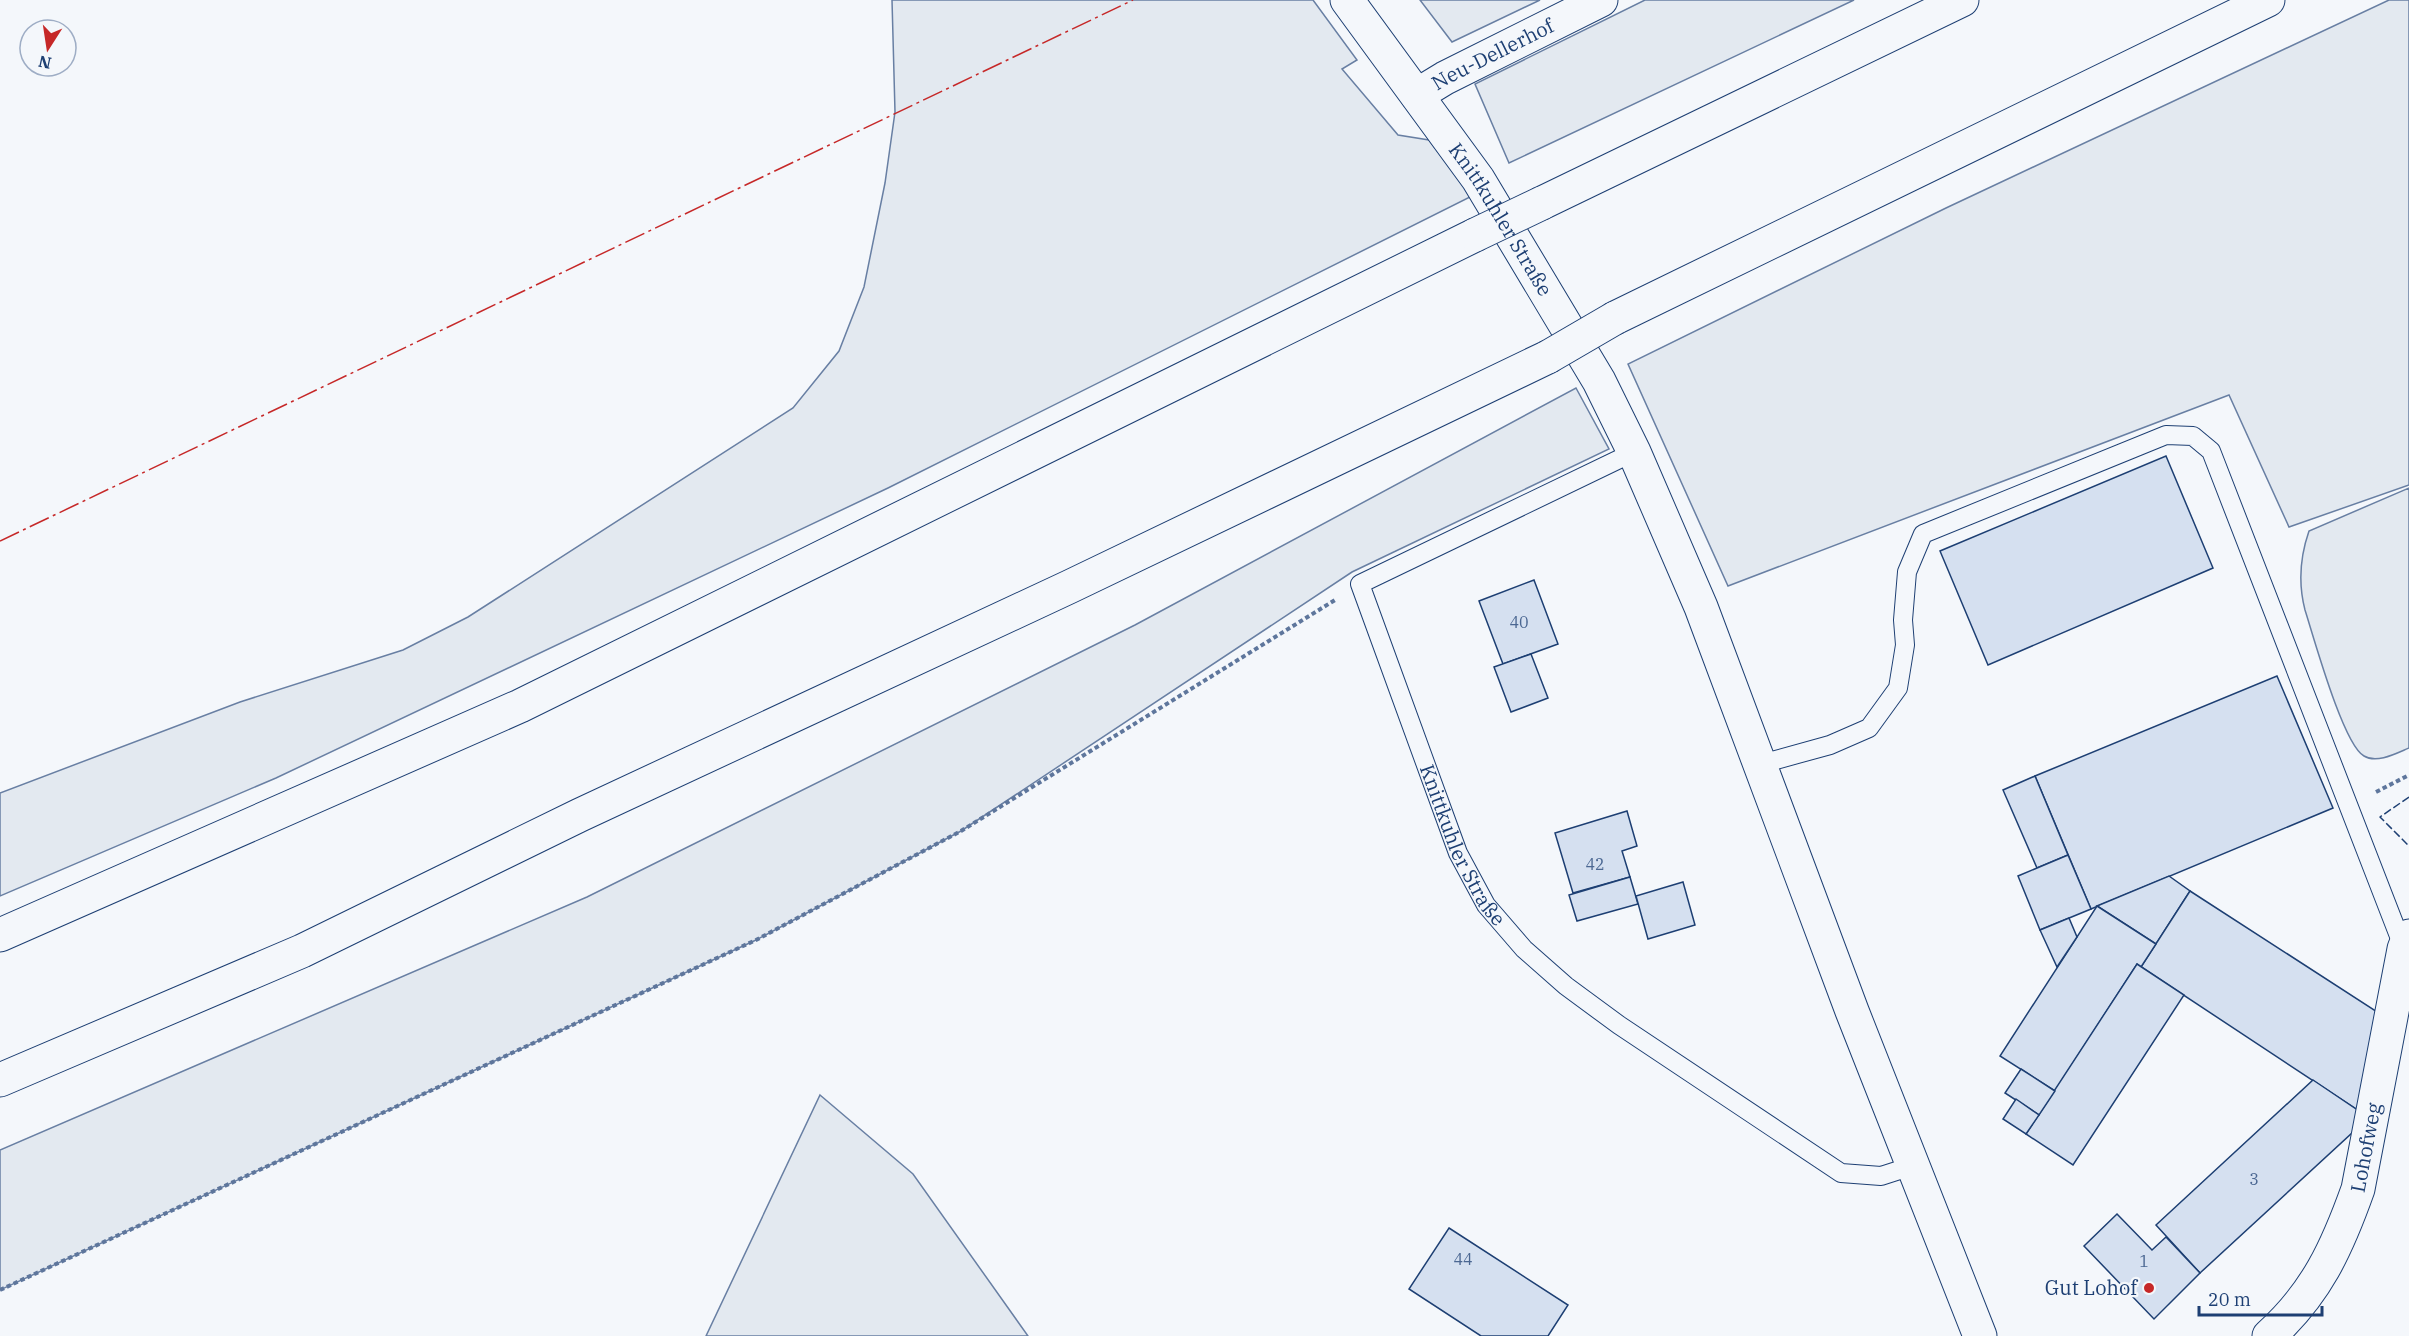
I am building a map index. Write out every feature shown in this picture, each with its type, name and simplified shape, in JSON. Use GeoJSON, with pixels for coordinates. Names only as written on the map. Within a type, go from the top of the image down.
{"type":"FeatureCollection","features":[{"type":"Feature","properties":{"kind":"main road","name":"Knittkuhler Straße"},"geometry":{"type":"LineString","coordinates":[[1347,0],[1478,179],[1599,381],[1634,452],[1701,607],[1852,1011],[1980,1336]]}},
{"type":"Feature","properties":{"kind":"main road","name":"Neu-Dellerhof"},"geometry":{"type":"LineString","coordinates":[[1417,95],[1445,78],[1600,0]]}},
{"type":"Feature","properties":{"kind":"main road"},"geometry":{"type":"LineString","coordinates":[[0,935],[520,706],[1475,235],[1962,0]]}},
{"type":"Feature","properties":{"kind":"main road"},"geometry":{"type":"LineString","coordinates":[[0,1080],[302,951],[580,815],[1069,587],[1548,357],[1615,318],[1938,158],[2268,0]]}},
{"type":"Feature","properties":{"kind":"main road","name":"Lohofweg"},"geometry":{"type":"LineString","coordinates":[[2269,1336],[2307,1298],[2322,1273],[2358,1189],[2406,942]]}},
{"type":"Feature","properties":{"kind":"lane"},"geometry":{"type":"LineString","coordinates":[[1761,764],[1830,745],[1869,728],[1899,688],[1905,645],[1903,620],[1907,572],[1923,534],[2166,435],[2193,436],[2211,451],[2348,803],[2406,942]]}},
{"type":"Feature","properties":{"kind":"lane"},"geometry":{"type":"LineString","coordinates":[[1360,584],[1634,452]]}},
{"type":"Feature","properties":{"kind":"lane","name":"Knittkuhler Straße"},"geometry":{"type":"LineString","coordinates":[[1360,584],[1458,853],[1486,905],[1524,949],[1566,986],[1619,1025],[1841,1173],[1881,1176],[1912,1166]]}},
{"type":"Feature","properties":{"kind":"path"},"geometry":{"type":"LineString","coordinates":[[0,1290],[756,940],[961,831],[1360,584]]}},
{"type":"Feature","properties":{"kind":"path"},"geometry":{"type":"LineString","coordinates":[[2348,803],[2389,787],[2409,775]]}},
{"type":"Feature","properties":{"kind":"shaded area"},"geometry":{"type":"Polygon","coordinates":[[[892,0],[1313,0],[1357,60],[1342,69],[1398,135],[1429,140],[1472,196],[888,488],[276,778],[0,896],[0,793],[240,702],[403,650],[468,617],[793,408],[839,351],[864,287],[885,183],[895,112],[892,0]]]}},
{"type":"Feature","properties":{"kind":"shaded area"},"geometry":{"type":"Polygon","coordinates":[[[1420,0],[1540,0],[1452,42],[1420,0]]]}},
{"type":"Feature","properties":{"kind":"shaded area"},"geometry":{"type":"Polygon","coordinates":[[[1645,0],[1854,0],[1509,163],[1475,84],[1645,0]]]}},
{"type":"Feature","properties":{"kind":"shaded area"},"geometry":{"type":"Polygon","coordinates":[[[2389,0],[2409,0],[2409,485],[2289,527],[2229,395],[1728,586],[1628,364],[1946,208],[2389,0]]]}},
{"type":"Feature","properties":{"kind":"shaded area"},"geometry":{"type":"Polygon","coordinates":[[[1576,388],[1609,449],[1352,572],[961,831],[756,940],[0,1290],[0,1150],[587,897],[1135,625],[1576,388]]]}},
{"type":"Feature","properties":{"kind":"shaded area"},"geometry":{"type":"Polygon","coordinates":[[[2409,488],[2409,748],[2375,759],[2364,756],[2356,747],[2338,712],[2305,610],[2301,580],[2302,560],[2309,531],[2409,488]]]}},
{"type":"Feature","properties":{"kind":"shaded area"},"geometry":{"type":"Polygon","coordinates":[[[820,1095],[913,1174],[1028,1336],[706,1336],[820,1095]]]}},
{"type":"Feature","properties":{"kind":"building"},"geometry":{"type":"Polygon","coordinates":[[[2166,456],[2213,568],[1988,665],[1940,551],[2166,456]]]}},
{"type":"Feature","properties":{"kind":"building"},"geometry":{"type":"Polygon","coordinates":[[[1534,580],[1558,644],[1503,664],[1479,601],[1534,580]]]}},
{"type":"Feature","properties":{"kind":"building"},"geometry":{"type":"Polygon","coordinates":[[[1531,654],[1548,698],[1511,712],[1494,667],[1531,654]]]}},
{"type":"Feature","properties":{"kind":"building"},"geometry":{"type":"Polygon","coordinates":[[[2277,676],[2333,808],[2091,909],[2035,776],[2277,676]]]}},
{"type":"Feature","properties":{"kind":"building"},"geometry":{"type":"Polygon","coordinates":[[[2035,776],[2068,855],[2037,868],[2003,790],[2035,776]]]}},
{"type":"Feature","properties":{"kind":"building"},"geometry":{"type":"Polygon","coordinates":[[[1627,811],[1637,846],[1622,851],[1630,877],[1573,893],[1555,833],[1627,811]]]}},
{"type":"Feature","properties":{"kind":"building"},"geometry":{"type":"Polygon","coordinates":[[[2068,855],[2091,909],[2040,930],[2018,876],[2068,855]]]}},
{"type":"Feature","properties":{"kind":"building"},"geometry":{"type":"Polygon","coordinates":[[[2169,876],[2190,891],[2156,944],[2097,906],[2169,876]]]}},
{"type":"Feature","properties":{"kind":"building"},"geometry":{"type":"Polygon","coordinates":[[[1630,877],[1638,904],[1577,921],[1569,895],[1630,877]]]}},
{"type":"Feature","properties":{"kind":"building"},"geometry":{"type":"Polygon","coordinates":[[[1683,882],[1695,925],[1648,939],[1636,896],[1683,882]]]}},
{"type":"Feature","properties":{"kind":"building"},"geometry":{"type":"Polygon","coordinates":[[[2190,891],[2382,1015],[2359,1111],[2141,967],[2190,891]]]}},
{"type":"Feature","properties":{"kind":"building"},"geometry":{"type":"Polygon","coordinates":[[[2097,906],[2156,944],[2141,967],[2137,964],[2055,1091],[2000,1056],[2097,906]]]}},
{"type":"Feature","properties":{"kind":"building"},"geometry":{"type":"Polygon","coordinates":[[[2069,918],[2077,937],[2057,967],[2040,930],[2069,918]]]}},
{"type":"Feature","properties":{"kind":"building"},"geometry":{"type":"Polygon","coordinates":[[[2137,964],[2184,995],[2073,1165],[2026,1134],[2137,964]]]}},
{"type":"Feature","properties":{"kind":"building"},"geometry":{"type":"Polygon","coordinates":[[[2021,1069],[2055,1091],[2039,1115],[2005,1093],[2021,1069]]]}},
{"type":"Feature","properties":{"kind":"building"},"geometry":{"type":"Polygon","coordinates":[[[2313,1080],[2359,1111],[2353,1132],[2200,1273],[2156,1225],[2313,1080]]]}},
{"type":"Feature","properties":{"kind":"building"},"geometry":{"type":"Polygon","coordinates":[[[2016,1099],[2039,1115],[2026,1134],[2003,1119],[2016,1099]]]}},
{"type":"Feature","properties":{"kind":"building"},"geometry":{"type":"Polygon","coordinates":[[[2117,1214],[2152,1250],[2166,1237],[2200,1273],[2154,1319],[2084,1246],[2117,1214]]]}},
{"type":"Feature","properties":{"kind":"building"},"geometry":{"type":"Polygon","coordinates":[[[1449,1228],[1568,1305],[1548,1336],[1481,1336],[1409,1289],[1449,1228]]]}},
{"type":"Feature","properties":{"kind":"fence"},"geometry":{"type":"LineString","coordinates":[[2409,797],[2380,817],[2409,846]]}},
{"type":"Feature","properties":{"kind":"power"},"geometry":{"type":"LineString","coordinates":[[0,541],[1133,0]]}},
{"type":"Feature","properties":{"kind":"place","name":"Gut Lohof"},"geometry":{"type":"Point","coordinates":[2149,1288]}}]}
